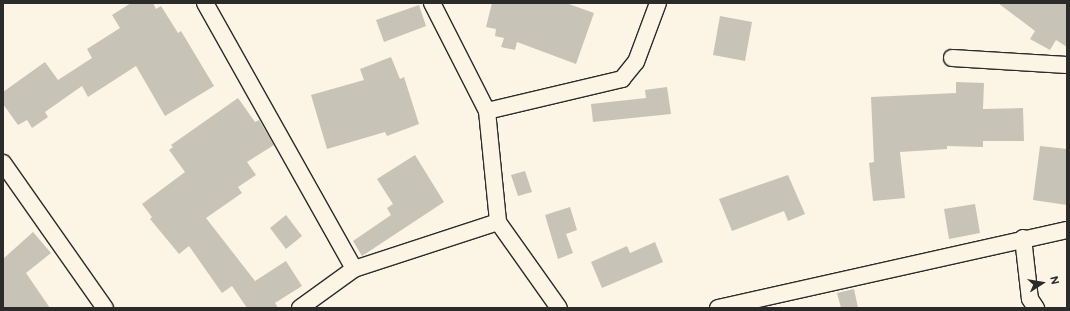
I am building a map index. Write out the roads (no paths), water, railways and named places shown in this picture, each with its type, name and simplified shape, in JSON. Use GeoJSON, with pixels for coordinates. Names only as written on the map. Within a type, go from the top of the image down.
{"type":"FeatureCollection","features":[{"type":"Feature","properties":{"kind":"street"},"geometry":{"type":"LineString","coordinates":[[205,3],[354,269]]}},
{"type":"Feature","properties":{"kind":"street"},"geometry":{"type":"LineString","coordinates":[[432,3],[487,111],[498,222],[559,308]]}},
{"type":"Feature","properties":{"kind":"street"},"geometry":{"type":"LineString","coordinates":[[487,111],[622,79],[636,62],[658,3]]}},
{"type":"Feature","properties":{"kind":"street"},"geometry":{"type":"LineString","coordinates":[[952,58],[1067,65]]}},
{"type":"Feature","properties":{"kind":"street"},"geometry":{"type":"LineString","coordinates":[[3,163],[105,308]]}},
{"type":"Feature","properties":{"kind":"street"},"geometry":{"type":"LineString","coordinates":[[300,308],[354,269],[498,222]]}},
{"type":"Feature","properties":{"kind":"street"},"geometry":{"type":"LineString","coordinates":[[718,308],[1023,238],[1067,230]]}},
{"type":"Feature","properties":{"kind":"street"},"geometry":{"type":"LineString","coordinates":[[1023,238],[1030,298],[1036,308]]}}]}
